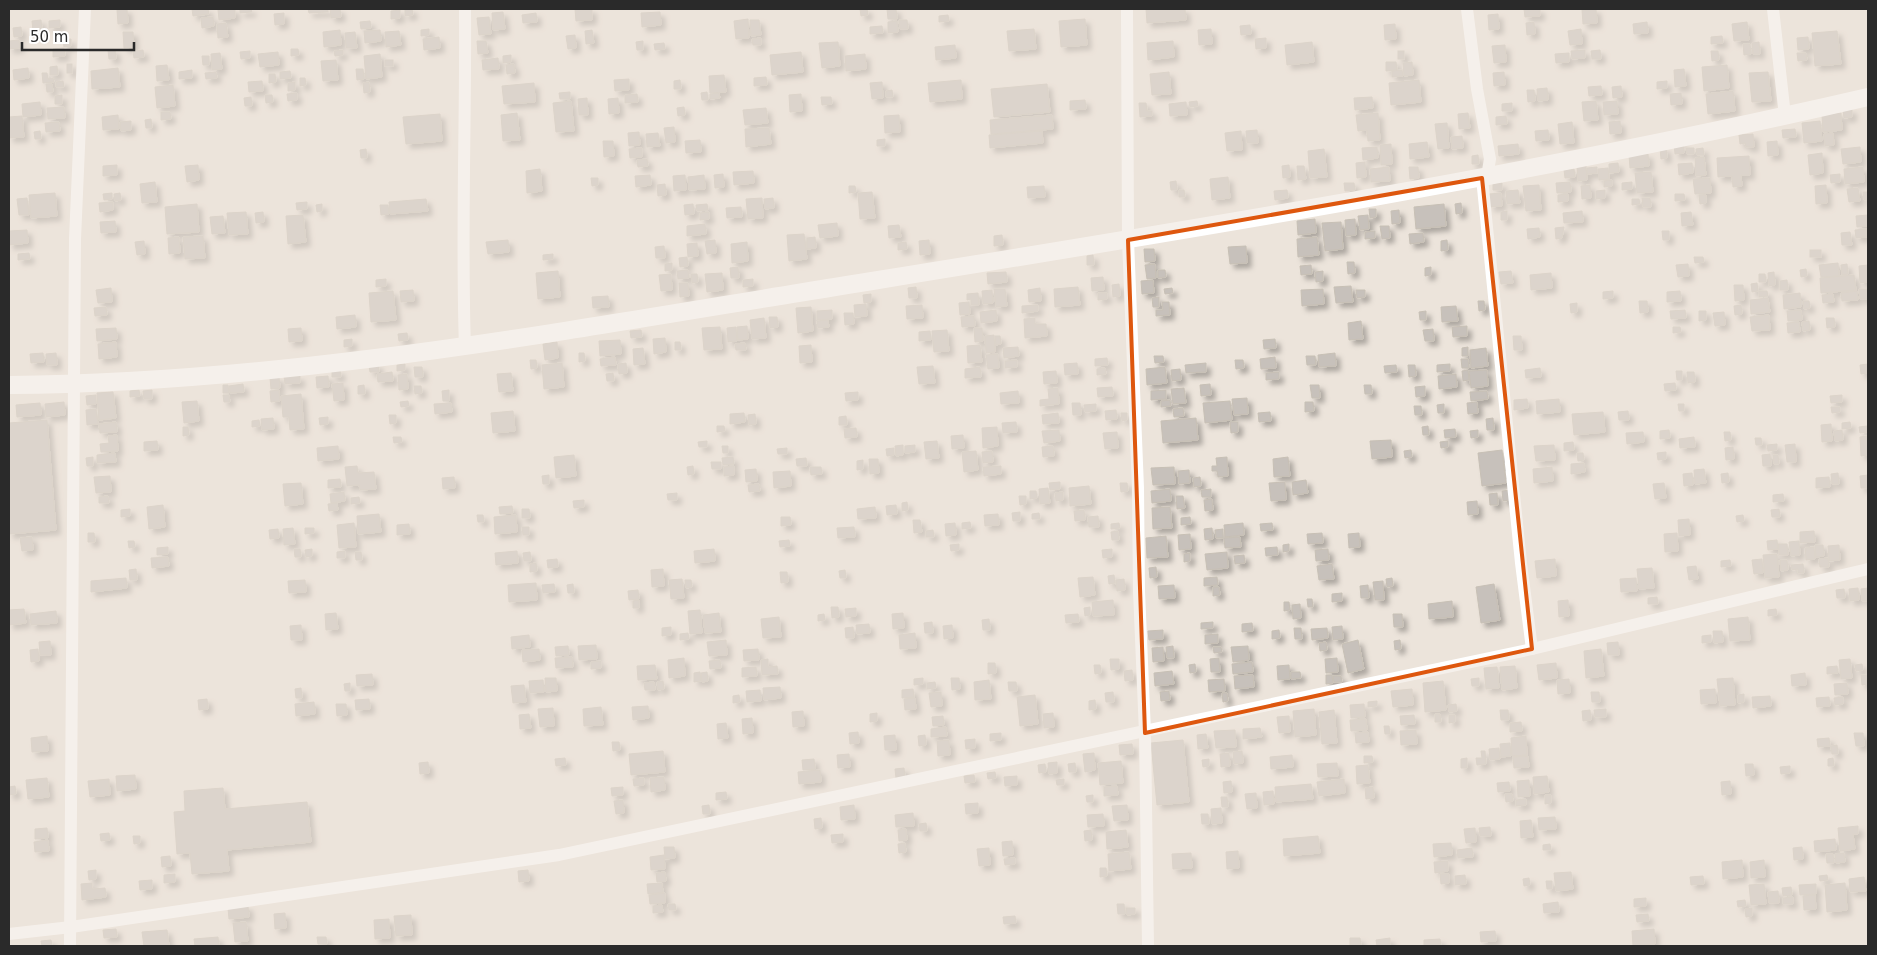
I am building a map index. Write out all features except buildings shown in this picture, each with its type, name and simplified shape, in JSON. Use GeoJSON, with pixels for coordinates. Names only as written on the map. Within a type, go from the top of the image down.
{"type":"FeatureCollection","features":[{"type":"Feature","properties":{"kind":"street"},"geometry":{"type":"LineString","coordinates":[[70,946],[75,229],[85,9]]}},
{"type":"Feature","properties":{"kind":"street"},"geometry":{"type":"LineString","coordinates":[[464,347],[461,253],[466,91],[465,9]]}},
{"type":"Feature","properties":{"kind":"street"},"geometry":{"type":"LineString","coordinates":[[1128,9],[1128,240],[1145,733],[1148,946]]}},
{"type":"Feature","properties":{"kind":"street"},"geometry":{"type":"LineString","coordinates":[[1467,9],[1476,82],[1490,159],[1488,171],[1482,178],[1521,563],[1532,649]]}},
{"type":"Feature","properties":{"kind":"street"},"geometry":{"type":"LineString","coordinates":[[1773,9],[1785,116]]}},
{"type":"Feature","properties":{"kind":"street"},"geometry":{"type":"LineString","coordinates":[[9,385],[75,385],[269,370],[464,347],[1128,240],[1482,178],[1785,116],[1868,97]]}},
{"type":"Feature","properties":{"kind":"street"},"geometry":{"type":"LineString","coordinates":[[9,934],[71,927],[559,855],[1071,745],[1145,733],[1532,649],[1868,569]]}},
{"type":"Feature","properties":{"kind":"highlighted area"},"geometry":{"type":"Polygon","coordinates":[[[1482,178],[1532,649],[1145,733],[1128,240],[1482,178]]]}}]}
